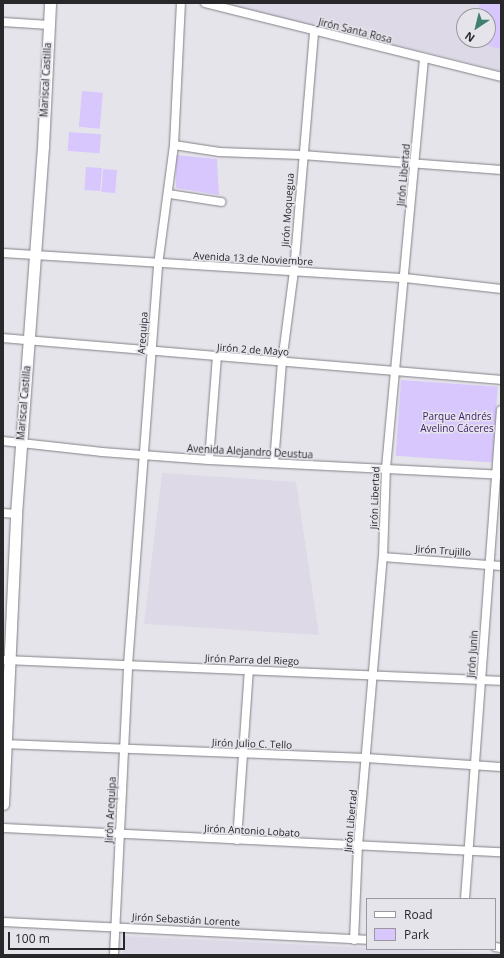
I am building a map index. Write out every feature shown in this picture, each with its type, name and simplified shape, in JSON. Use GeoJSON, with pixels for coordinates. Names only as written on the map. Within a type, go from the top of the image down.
{"type":"FeatureCollection","features":[{"type":"Feature","properties":{"kind":"highway","name":"Mariscal Castilla"},"geometry":{"type":"LineString","coordinates":[[3,804],[7,660],[20,444],[43,147],[50,3]]}},
{"type":"Feature","properties":{"kind":"street","name":"Arequipa"},"geometry":{"type":"LineString","coordinates":[[128,665],[158,265],[169,194],[174,145],[181,3]]}},
{"type":"Feature","properties":{"kind":"street","name":"Jirón Santa Rosa"},"geometry":{"type":"LineString","coordinates":[[205,3],[501,77]]}},
{"type":"Feature","properties":{"kind":"street"},"geometry":{"type":"LineString","coordinates":[[3,22],[48,25]]}},
{"type":"Feature","properties":{"kind":"street","name":"Jirón Moquegua"},"geometry":{"type":"LineString","coordinates":[[274,463],[282,362],[294,271],[302,155],[314,31]]}},
{"type":"Feature","properties":{"kind":"street","name":"Jirón Libertad"},"geometry":{"type":"LineString","coordinates":[[354,940],[358,846],[374,674],[393,371],[405,278],[424,58]]}},
{"type":"Feature","properties":{"kind":"street"},"geometry":{"type":"LineString","coordinates":[[174,145],[232,153],[302,155],[501,170]]}},
{"type":"Feature","properties":{"kind":"street"},"geometry":{"type":"LineString","coordinates":[[169,194],[221,202]]}},
{"type":"Feature","properties":{"kind":"street","name":"Avenida 13 de Noviembre"},"geometry":{"type":"LineString","coordinates":[[3,253],[158,265],[405,278],[501,289]]}},
{"type":"Feature","properties":{"kind":"street","name":"Jirón 2 de Mayo"},"geometry":{"type":"LineString","coordinates":[[3,338],[152,352],[501,380]]}},
{"type":"Feature","properties":{"kind":"street"},"geometry":{"type":"LineString","coordinates":[[209,460],[217,357]]}},
{"type":"Feature","properties":{"kind":"street","name":"Jirón Junín"},"geometry":{"type":"LineString","coordinates":[[465,898],[490,565],[499,475],[501,410]]}},
{"type":"Feature","properties":{"kind":"street","name":"Avenida Alejandro Deustua"},"geometry":{"type":"LineString","coordinates":[[3,441],[144,456],[499,475]]}},
{"type":"Feature","properties":{"kind":"street"},"geometry":{"type":"LineString","coordinates":[[3,513],[16,514]]}},
{"type":"Feature","properties":{"kind":"street","name":"Jirón Trujillo"},"geometry":{"type":"LineString","coordinates":[[382,557],[501,566]]}},
{"type":"Feature","properties":{"kind":"street","name":"Jirón Parra del Riego"},"geometry":{"type":"LineString","coordinates":[[7,660],[374,674],[501,681]]}},
{"type":"Feature","properties":{"kind":"street","name":"Jirón Arequipa"},"geometry":{"type":"LineString","coordinates":[[114,955],[128,665]]}},
{"type":"Feature","properties":{"kind":"street"},"geometry":{"type":"LineString","coordinates":[[237,840],[249,670]]}},
{"type":"Feature","properties":{"kind":"street","name":"Jirón Julio C. Tello"},"geometry":{"type":"LineString","coordinates":[[5,744],[366,758],[501,767]]}},
{"type":"Feature","properties":{"kind":"street","name":"Jirón Antonio Lobato"},"geometry":{"type":"LineString","coordinates":[[3,828],[120,835],[501,852]]}},
{"type":"Feature","properties":{"kind":"street","name":"Jirón Sebastián Lorente"},"geometry":{"type":"LineString","coordinates":[[3,922],[115,926],[366,940]]}},
{"type":"Feature","properties":{"kind":"shaded area"},"geometry":{"type":"Polygon","coordinates":[[[218,3],[501,3],[501,71],[450,58],[218,3]]]}},
{"type":"Feature","properties":{"kind":"shaded area"},"geometry":{"type":"Polygon","coordinates":[[[162,473],[296,482],[319,635],[144,624],[162,473]]]}},
{"type":"Feature","properties":{"kind":"shaded area"},"geometry":{"type":"Polygon","coordinates":[[[123,936],[366,948],[366,950],[417,950],[501,954],[501,955],[123,955],[123,936]]]}},
{"type":"Feature","properties":{"kind":"green space"},"geometry":{"type":"Polygon","coordinates":[[[480,3],[501,3],[501,49],[496,48],[496,8],[479,8],[480,3]]]}},
{"type":"Feature","properties":{"kind":"green space"},"geometry":{"type":"Polygon","coordinates":[[[82,91],[103,93],[100,129],[79,127],[82,91]]]}},
{"type":"Feature","properties":{"kind":"green space"},"geometry":{"type":"Polygon","coordinates":[[[69,132],[101,134],[100,153],[68,151],[69,132]]]}},
{"type":"Feature","properties":{"kind":"green space"},"geometry":{"type":"Polygon","coordinates":[[[176,155],[217,159],[219,195],[176,188],[176,155]]]}},
{"type":"Feature","properties":{"kind":"green space"},"geometry":{"type":"Polygon","coordinates":[[[86,167],[102,168],[100,191],[84,190],[86,167]]]}},
{"type":"Feature","properties":{"kind":"green space"},"geometry":{"type":"Polygon","coordinates":[[[103,169],[117,170],[115,193],[101,192],[103,169]]]}},
{"type":"Feature","properties":{"kind":"green space","name":"Parque Andrés Avelino Cáceres"},"geometry":{"type":"Polygon","coordinates":[[[401,380],[498,387],[492,463],[396,456],[401,380]]]}}]}
